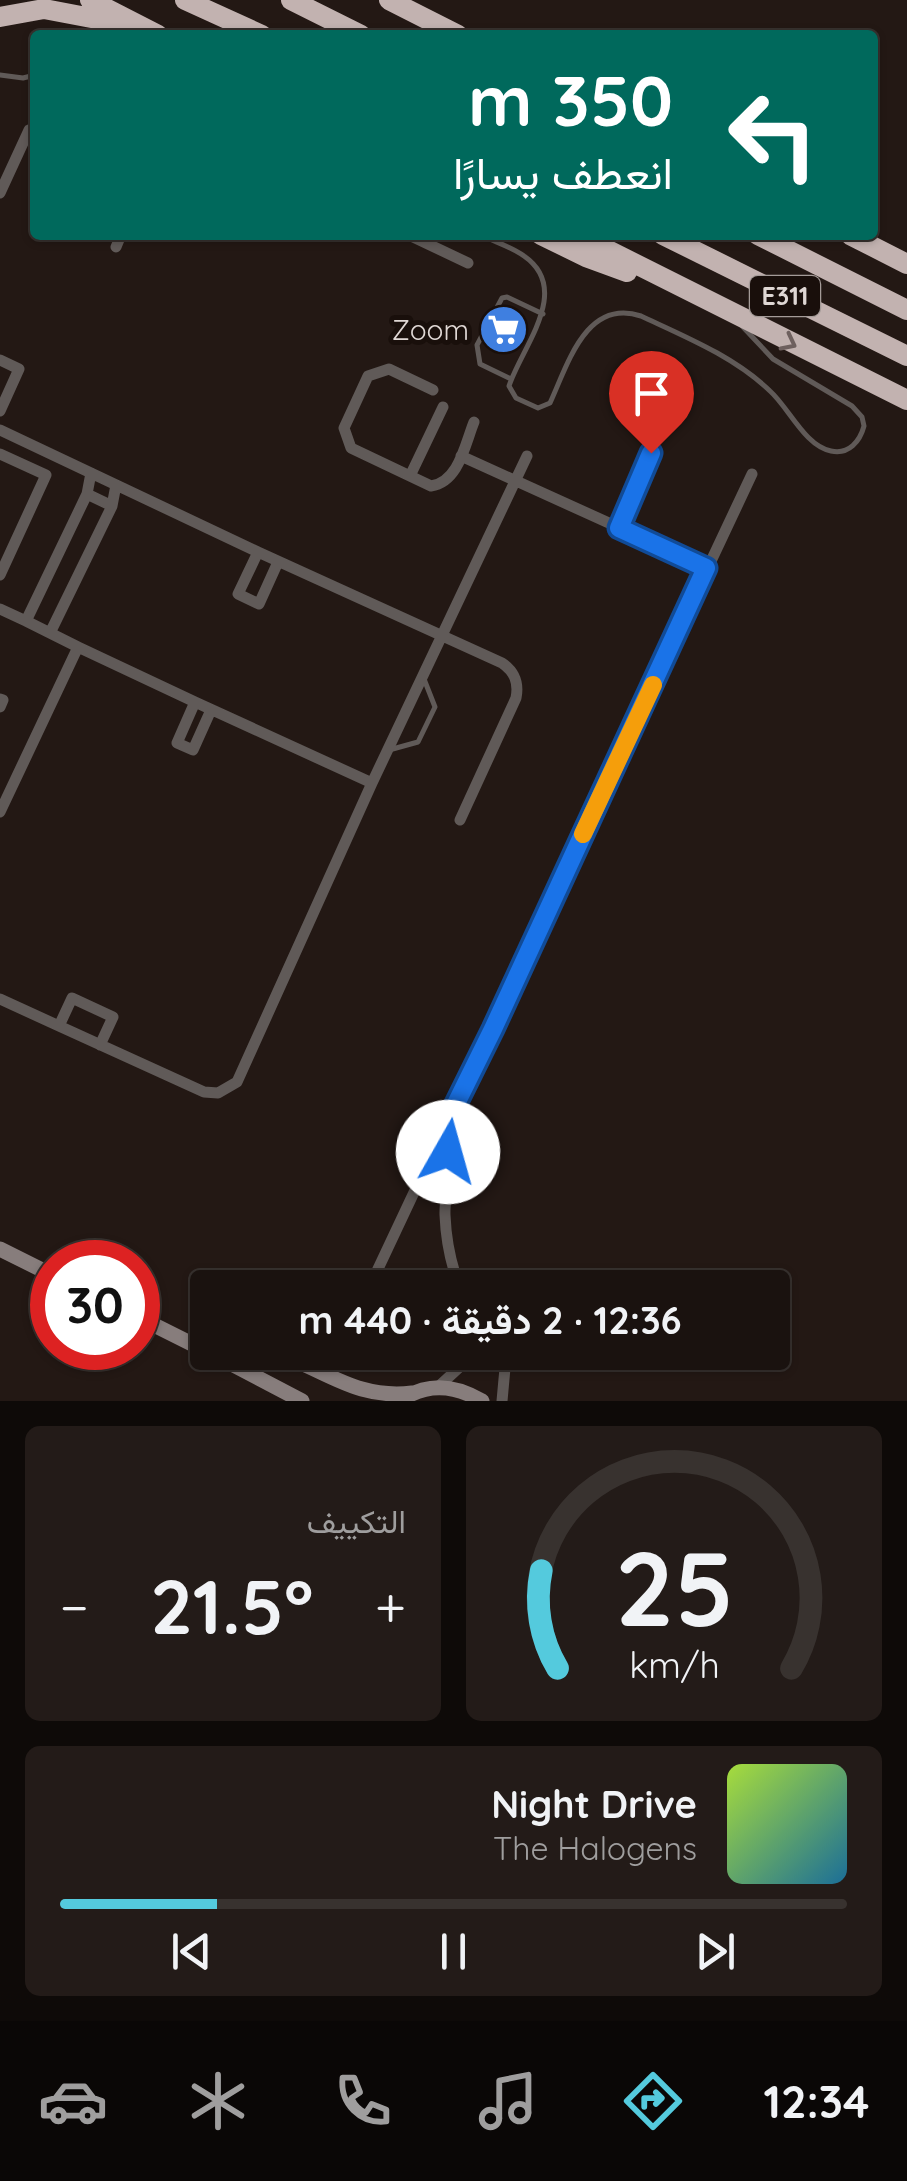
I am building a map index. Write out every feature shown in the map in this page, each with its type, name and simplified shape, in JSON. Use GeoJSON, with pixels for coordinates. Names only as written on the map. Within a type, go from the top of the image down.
{"type":"FeatureCollection","features":[{"type":"Feature","properties":{"kind":"highway"},"geometry":{"type":"LineString","coordinates":[[90,0],[149,30]]}},
{"type":"Feature","properties":{"kind":"highway"},"geometry":{"type":"LineString","coordinates":[[175,0],[220,30]]}},
{"type":"Feature","properties":{"kind":"highway"},"geometry":{"type":"LineString","coordinates":[[184,0],[251,30]]}},
{"type":"Feature","properties":{"kind":"highway"},"geometry":{"type":"LineString","coordinates":[[291,0],[350,30]]}},
{"type":"Feature","properties":{"kind":"highway"},"geometry":{"type":"LineString","coordinates":[[389,0],[448,30]]}},
{"type":"Feature","properties":{"kind":"highway"},"geometry":{"type":"LineString","coordinates":[[8,18],[44,9],[147,30]]}},
{"type":"Feature","properties":{"kind":"highway"},"geometry":{"type":"LineString","coordinates":[[553,240],[606,265],[665,280]]}},
{"type":"Feature","properties":{"kind":"highway"},"geometry":{"type":"LineString","coordinates":[[588,240],[907,400]]}},
{"type":"Feature","properties":{"kind":"highway","name":"E311"},"geometry":{"type":"LineString","coordinates":[[673,240],[907,356]]}},
{"type":"Feature","properties":{"kind":"highway","name":"E311"},"geometry":{"type":"LineString","coordinates":[[768,240],[907,310]]}},
{"type":"Feature","properties":{"kind":"highway"},"geometry":{"type":"LineString","coordinates":[[860,240],[901,260]]}},
{"type":"Feature","properties":{"kind":"highway"},"geometry":{"type":"LineString","coordinates":[[845,372],[907,414]]}},
{"type":"Feature","properties":{"kind":"street"},"geometry":{"type":"LineString","coordinates":[[0,193],[30,130]]}},
{"type":"Feature","properties":{"kind":"street"},"geometry":{"type":"LineString","coordinates":[[420,240],[468,263]]}},
{"type":"Feature","properties":{"kind":"street"},"geometry":{"type":"LineString","coordinates":[[0,360],[19,369],[3,395],[0,410]]}},
{"type":"Feature","properties":{"kind":"street"},"geometry":{"type":"LineString","coordinates":[[433,390],[389,369],[368,376],[344,428],[351,448],[431,486],[441,485],[455,471],[474,422]]}},
{"type":"Feature","properties":{"kind":"street"},"geometry":{"type":"LineString","coordinates":[[410,476],[442,406]]}},
{"type":"Feature","properties":{"kind":"street"},"geometry":{"type":"LineString","coordinates":[[0,430],[502,663],[512,672],[516,698],[460,820]]}},
{"type":"Feature","properties":{"kind":"street"},"geometry":{"type":"LineString","coordinates":[[619,528],[651,453]]}},
{"type":"Feature","properties":{"kind":"street"},"geometry":{"type":"LineString","coordinates":[[0,454],[46,476],[0,575]]}},
{"type":"Feature","properties":{"kind":"street"},"geometry":{"type":"LineString","coordinates":[[461,456],[706,568]]}},
{"type":"Feature","properties":{"kind":"street"},"geometry":{"type":"LineString","coordinates":[[0,999],[204,1092],[218,1093],[237,1082],[372,783],[527,456]]}},
{"type":"Feature","properties":{"kind":"street"},"geometry":{"type":"LineString","coordinates":[[26,621],[86,494],[90,474]]}},
{"type":"Feature","properties":{"kind":"street"},"geometry":{"type":"LineString","coordinates":[[377,1270],[752,474]]}},
{"type":"Feature","properties":{"kind":"street"},"geometry":{"type":"LineString","coordinates":[[50,632],[112,506],[116,486]]}},
{"type":"Feature","properties":{"kind":"street"},"geometry":{"type":"LineString","coordinates":[[86,494],[112,506]]}},
{"type":"Feature","properties":{"kind":"street"},"geometry":{"type":"LineString","coordinates":[[258,552],[238,594],[259,604],[278,562]]}},
{"type":"Feature","properties":{"kind":"street"},"geometry":{"type":"LineString","coordinates":[[36,601],[60,613]]}},
{"type":"Feature","properties":{"kind":"street"},"geometry":{"type":"LineString","coordinates":[[0,609],[372,783]]}},
{"type":"Feature","properties":{"kind":"street"},"geometry":{"type":"LineString","coordinates":[[0,812],[78,648]]}},
{"type":"Feature","properties":{"kind":"street"},"geometry":{"type":"LineString","coordinates":[[195,702],[177,743],[193,750],[211,710]]}},
{"type":"Feature","properties":{"kind":"street"},"geometry":{"type":"LineString","coordinates":[[59,1026],[72,998],[86,1004],[113,1017],[100,1045]]}},
{"type":"Feature","properties":{"kind":"street"},"geometry":{"type":"LineString","coordinates":[[440,1136],[448,1152],[444,1197],[447,1240],[455,1270]]}},
{"type":"Feature","properties":{"kind":"street"},"geometry":{"type":"LineString","coordinates":[[0,1249],[30,1264]]}},
{"type":"Feature","properties":{"kind":"street"},"geometry":{"type":"LineString","coordinates":[[160,1328],[190,1342]]}},
{"type":"Feature","properties":{"kind":"street"},"geometry":{"type":"LineString","coordinates":[[244,1370],[302,1401]]}},
{"type":"Feature","properties":{"kind":"street"},"geometry":{"type":"LineString","coordinates":[[314,1370],[367,1392],[406,1397],[438,1386],[456,1370]]}},
{"type":"Feature","properties":{"kind":"street"},"geometry":{"type":"LineString","coordinates":[[502,1401],[505,1370]]}},
{"type":"Feature","properties":{"kind":"street"},"geometry":{"type":"LineString","coordinates":[[438,1386],[468,1392],[482,1401]]}},
{"type":"Feature","properties":{"kind":"lane"},"geometry":{"type":"LineString","coordinates":[[0,75],[30,76]]}},
{"type":"Feature","properties":{"kind":"lane"},"geometry":{"type":"LineString","coordinates":[[492,240],[520,253],[536,268],[544,290],[543,314],[510,386],[516,398],[538,408],[550,403],[588,328],[613,313],[634,314],[749,372],[820,446],[832,452],[851,448],[864,430],[860,414],[773,359],[752,340],[736,316]]}},
{"type":"Feature","properties":{"kind":"lane"},"geometry":{"type":"LineString","coordinates":[[512,379],[480,364],[477,344],[502,298],[512,298],[543,314]]}},
{"type":"Feature","properties":{"kind":"lane"},"geometry":{"type":"LineString","coordinates":[[388,750],[418,742],[435,708],[423,676]]}},
{"type":"Feature","properties":{"kind":"slow traffic"},"geometry":{"type":"LineString","coordinates":[[583,834],[653,685]]}},
{"type":"Feature","properties":{"kind":"place","name":"Zoom"},"geometry":{"type":"Point","coordinates":[504,330]}},
{"type":"Feature","properties":{"kind":"route"},"geometry":{"type":"LineString","coordinates":[[448,1152],[440,1136],[706,568],[619,528],[651,453]]}}]}
